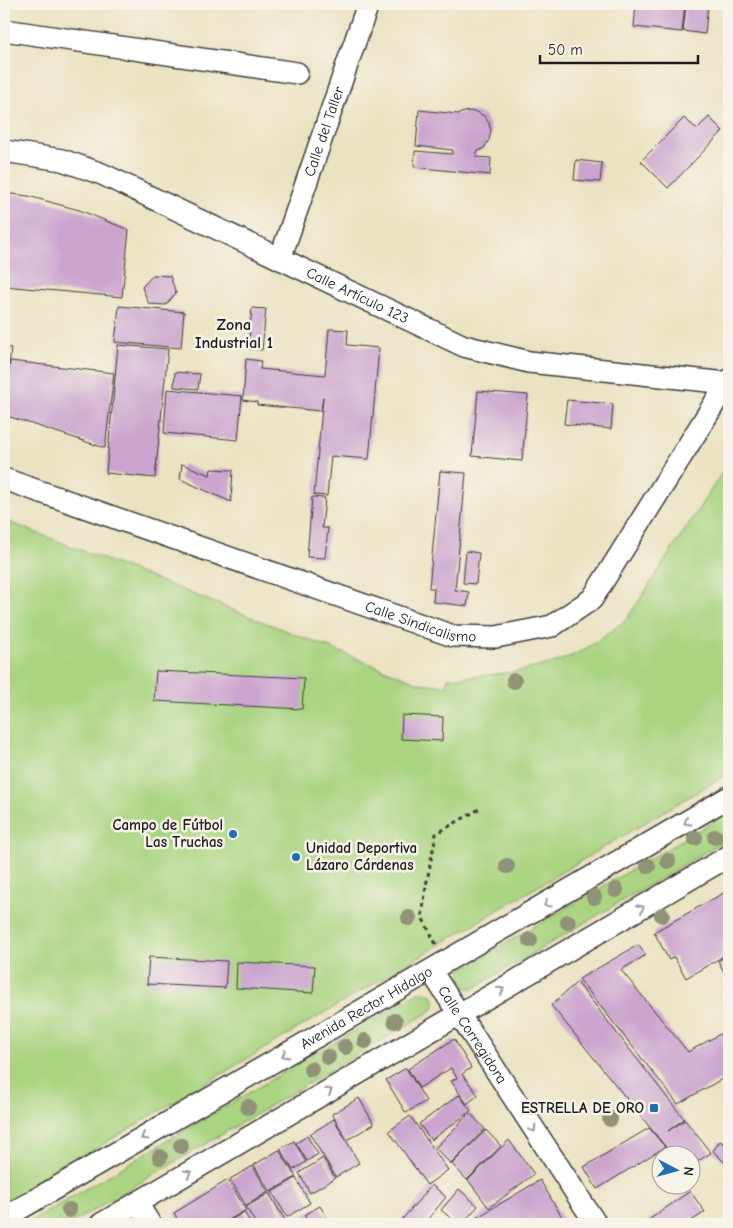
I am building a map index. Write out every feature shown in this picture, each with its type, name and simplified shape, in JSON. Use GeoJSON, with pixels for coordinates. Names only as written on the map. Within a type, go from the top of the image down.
{"type":"FeatureCollection","features":[{"type":"Feature","properties":{"kind":"street","name":"Calle del Taller"},"geometry":{"type":"LineString","coordinates":[[280,259],[368,4]]}},
{"type":"Feature","properties":{"kind":"street"},"geometry":{"type":"LineString","coordinates":[[4,30],[297,73]]}},
{"type":"Feature","properties":{"kind":"street","name":"Calle Artículo 123"},"geometry":{"type":"LineString","coordinates":[[4,151],[62,160],[102,174],[464,346],[528,362],[728,382]]}},
{"type":"Feature","properties":{"kind":"street","name":"Calle Sindicalismo"},"geometry":{"type":"LineString","coordinates":[[4,480],[453,636],[496,636],[552,626],[592,599],[728,382]]}},
{"type":"Feature","properties":{"kind":"street","name":"Avenida Rector Hidalgo"},"geometry":{"type":"LineString","coordinates":[[4,1218],[729,797]]}},
{"type":"Feature","properties":{"kind":"street"},"geometry":{"type":"LineString","coordinates":[[101,1224],[729,856]]}},
{"type":"Feature","properties":{"kind":"street","name":"Calle Corregidora"},"geometry":{"type":"LineString","coordinates":[[438,967],[459,1015],[596,1224]]}},
{"type":"Feature","properties":{"kind":"street"},"geometry":{"type":"LineString","coordinates":[[137,1203],[150,1224]]}},
{"type":"Feature","properties":{"kind":"path"},"geometry":{"type":"LineString","coordinates":[[438,967],[422,917],[436,834],[479,809]]}},
{"type":"Feature","properties":{"kind":"green space","name":"Unidad Deportiva Lázaro Cárdenas"},"geometry":{"type":"Polygon","coordinates":[[[729,462],[729,773],[4,1203],[4,520],[419,683],[447,686],[448,678],[525,670],[569,657],[606,635],[627,619],[729,462]]]}},
{"type":"Feature","properties":{"kind":"green space"},"geometry":{"type":"Polygon","coordinates":[[[728,813],[729,838],[474,988],[464,988],[457,983],[457,975],[462,969],[728,813]]]}},
{"type":"Feature","properties":{"kind":"green space"},"geometry":{"type":"Polygon","coordinates":[[[420,992],[426,992],[433,996],[435,1005],[431,1011],[70,1224],[26,1224],[420,992]]]}},
{"type":"Feature","properties":{"kind":"building"},"geometry":{"type":"Polygon","coordinates":[[[636,4],[685,4],[682,32],[634,27],[636,4]]]}},
{"type":"Feature","properties":{"kind":"building"},"geometry":{"type":"Polygon","coordinates":[[[686,4],[708,4],[705,34],[683,31],[686,4]]]}},
{"type":"Feature","properties":{"kind":"building"},"geometry":{"type":"Polygon","coordinates":[[[419,110],[458,114],[468,111],[477,112],[484,116],[489,123],[491,131],[489,140],[484,148],[477,152],[476,157],[491,158],[490,175],[414,167],[415,151],[452,154],[453,150],[416,146],[419,110]]]}},
{"type":"Feature","properties":{"kind":"building"},"geometry":{"type":"Polygon","coordinates":[[[709,117],[723,131],[668,188],[641,161],[684,118],[697,129],[709,117]]]}},
{"type":"Feature","properties":{"kind":"building"},"geometry":{"type":"Polygon","coordinates":[[[576,160],[602,163],[600,182],[574,180],[576,160]]]}},
{"type":"Feature","properties":{"kind":"building"},"geometry":{"type":"Polygon","coordinates":[[[4,193],[28,196],[79,210],[129,230],[122,297],[4,286],[4,193]]]}},
{"type":"Feature","properties":{"kind":"building"},"geometry":{"type":"Polygon","coordinates":[[[153,275],[170,276],[176,293],[166,305],[149,304],[142,287],[153,275]]]}},
{"type":"Feature","properties":{"kind":"building"},"geometry":{"type":"Polygon","coordinates":[[[119,306],[184,312],[181,348],[115,342],[119,306]]]}},
{"type":"Feature","properties":{"kind":"building"},"geometry":{"type":"Polygon","coordinates":[[[252,308],[266,309],[262,350],[248,349],[252,308]]]}},
{"type":"Feature","properties":{"kind":"building"},"geometry":{"type":"Polygon","coordinates":[[[329,329],[348,330],[347,345],[379,348],[369,459],[331,456],[327,496],[314,495],[323,397],[321,411],[257,405],[257,402],[243,400],[246,359],[261,361],[260,369],[325,375],[329,329]]]}},
{"type":"Feature","properties":{"kind":"building"},"geometry":{"type":"Polygon","coordinates":[[[118,345],[168,349],[155,478],[106,473],[118,345]]]}},
{"type":"Feature","properties":{"kind":"building"},"geometry":{"type":"Polygon","coordinates":[[[4,347],[11,348],[5,401],[4,401],[4,347]]]}},
{"type":"Feature","properties":{"kind":"building"},"geometry":{"type":"Polygon","coordinates":[[[10,361],[114,373],[105,448],[4,415],[10,361]]]}},
{"type":"Feature","properties":{"kind":"building"},"geometry":{"type":"Polygon","coordinates":[[[175,372],[200,374],[198,389],[174,387],[175,372]]]}},
{"type":"Feature","properties":{"kind":"building"},"geometry":{"type":"Polygon","coordinates":[[[167,389],[242,396],[238,440],[164,433],[167,389]]]}},
{"type":"Feature","properties":{"kind":"building"},"geometry":{"type":"Polygon","coordinates":[[[478,391],[528,395],[522,461],[472,456],[478,391]]]}},
{"type":"Feature","properties":{"kind":"building"},"geometry":{"type":"Polygon","coordinates":[[[567,400],[613,404],[611,429],[564,424],[567,400]]]}},
{"type":"Feature","properties":{"kind":"building"},"geometry":{"type":"Polygon","coordinates":[[[182,464],[210,475],[211,469],[233,470],[231,502],[180,479],[182,464]]]}},
{"type":"Feature","properties":{"kind":"building"},"geometry":{"type":"Polygon","coordinates":[[[440,471],[466,473],[455,590],[469,592],[467,606],[433,602],[434,588],[429,588],[440,471]]]}},
{"type":"Feature","properties":{"kind":"building"},"geometry":{"type":"Polygon","coordinates":[[[312,497],[325,498],[322,528],[328,528],[325,558],[307,557],[312,497]]]}},
{"type":"Feature","properties":{"kind":"building"},"geometry":{"type":"Polygon","coordinates":[[[466,551],[479,553],[476,584],[463,583],[466,551]]]}},
{"type":"Feature","properties":{"kind":"building"},"geometry":{"type":"Polygon","coordinates":[[[156,671],[304,678],[302,709],[154,701],[156,671]]]}},
{"type":"Feature","properties":{"kind":"building"},"geometry":{"type":"Polygon","coordinates":[[[402,715],[443,717],[442,741],[401,739],[402,715]]]}},
{"type":"Feature","properties":{"kind":"building"},"geometry":{"type":"Polygon","coordinates":[[[729,890],[729,953],[686,978],[674,957],[669,960],[654,932],[729,890]]]}},
{"type":"Feature","properties":{"kind":"building"},"geometry":{"type":"Polygon","coordinates":[[[638,945],[646,955],[621,970],[688,1052],[729,1029],[729,1075],[678,1104],[579,979],[638,945]]]}},
{"type":"Feature","properties":{"kind":"building"},"geometry":{"type":"Polygon","coordinates":[[[729,954],[729,981],[718,961],[729,954]]]}},
{"type":"Feature","properties":{"kind":"building"},"geometry":{"type":"Polygon","coordinates":[[[149,957],[227,961],[225,988],[147,984],[149,957]]]}},
{"type":"Feature","properties":{"kind":"building"},"geometry":{"type":"Polygon","coordinates":[[[237,962],[315,966],[313,993],[236,988],[237,962]]]}},
{"type":"Feature","properties":{"kind":"building"},"geometry":{"type":"Polygon","coordinates":[[[577,982],[684,1119],[668,1131],[685,1120],[711,1153],[700,1160],[700,1146],[665,1146],[551,1005],[577,982]]]}},
{"type":"Feature","properties":{"kind":"building"},"geometry":{"type":"Polygon","coordinates":[[[454,1039],[471,1068],[462,1074],[478,1095],[467,1104],[451,1081],[457,1078],[451,1068],[419,1088],[408,1069],[454,1039]]]}},
{"type":"Feature","properties":{"kind":"building"},"geometry":{"type":"Polygon","coordinates":[[[406,1068],[426,1101],[406,1113],[386,1080],[406,1068]]]}},
{"type":"Feature","properties":{"kind":"building"},"geometry":{"type":"Polygon","coordinates":[[[459,1095],[471,1111],[431,1140],[419,1124],[459,1095]]]}},
{"type":"Feature","properties":{"kind":"building"},"geometry":{"type":"Polygon","coordinates":[[[359,1098],[374,1124],[347,1140],[332,1114],[359,1098]]]}},
{"type":"Feature","properties":{"kind":"building"},"geometry":{"type":"Polygon","coordinates":[[[470,1113],[485,1129],[451,1164],[435,1148],[470,1113]]]}},
{"type":"Feature","properties":{"kind":"building"},"geometry":{"type":"Polygon","coordinates":[[[410,1116],[448,1170],[427,1185],[389,1131],[410,1116]]]}},
{"type":"Feature","properties":{"kind":"building"},"geometry":{"type":"Polygon","coordinates":[[[334,1119],[359,1163],[336,1177],[310,1134],[334,1119]]]}},
{"type":"Feature","properties":{"kind":"building"},"geometry":{"type":"Polygon","coordinates":[[[649,1128],[664,1146],[650,1146],[650,1156],[597,1189],[584,1167],[649,1128]]]}},
{"type":"Feature","properties":{"kind":"building"},"geometry":{"type":"Polygon","coordinates":[[[486,1130],[501,1146],[467,1180],[452,1164],[486,1130]]]}},
{"type":"Feature","properties":{"kind":"building"},"geometry":{"type":"Polygon","coordinates":[[[307,1136],[318,1154],[307,1161],[296,1143],[307,1136]]]}},
{"type":"Feature","properties":{"kind":"building"},"geometry":{"type":"Polygon","coordinates":[[[509,1140],[534,1174],[489,1208],[468,1180],[509,1140]]]}},
{"type":"Feature","properties":{"kind":"building"},"geometry":{"type":"Polygon","coordinates":[[[294,1141],[306,1162],[293,1170],[280,1149],[294,1141]]]}},
{"type":"Feature","properties":{"kind":"building"},"geometry":{"type":"Polygon","coordinates":[[[720,1141],[729,1147],[729,1167],[713,1151],[720,1141]]]}},
{"type":"Feature","properties":{"kind":"building"},"geometry":{"type":"Polygon","coordinates":[[[279,1150],[296,1177],[270,1192],[254,1165],[279,1150]]]}},
{"type":"Feature","properties":{"kind":"building"},"geometry":{"type":"Polygon","coordinates":[[[323,1158],[335,1178],[310,1193],[299,1173],[323,1158]]]}},
{"type":"Feature","properties":{"kind":"building"},"geometry":{"type":"Polygon","coordinates":[[[253,1166],[268,1192],[246,1206],[230,1179],[253,1166]]]}},
{"type":"Feature","properties":{"kind":"building"},"geometry":{"type":"Polygon","coordinates":[[[296,1178],[310,1203],[287,1217],[272,1192],[296,1178]]]}},
{"type":"Feature","properties":{"kind":"building"},"geometry":{"type":"Polygon","coordinates":[[[228,1180],[246,1210],[222,1224],[180,1224],[174,1213],[228,1180]]]}},
{"type":"Feature","properties":{"kind":"building"},"geometry":{"type":"Polygon","coordinates":[[[540,1180],[565,1222],[561,1224],[466,1224],[540,1180]]]}},
{"type":"Feature","properties":{"kind":"building"},"geometry":{"type":"Polygon","coordinates":[[[432,1185],[446,1197],[424,1224],[398,1224],[432,1185]]]}},
{"type":"Feature","properties":{"kind":"building"},"geometry":{"type":"Polygon","coordinates":[[[459,1189],[478,1206],[462,1224],[458,1224],[441,1210],[459,1189]]]}},
{"type":"Feature","properties":{"kind":"building"},"geometry":{"type":"Polygon","coordinates":[[[269,1193],[286,1222],[281,1224],[256,1224],[246,1207],[269,1193]]]}},
{"type":"Feature","properties":{"kind":"building"},"geometry":{"type":"Polygon","coordinates":[[[683,1196],[694,1196],[705,1212],[687,1224],[643,1224],[683,1196]]]}},
{"type":"Feature","properties":{"kind":"building"},"geometry":{"type":"Polygon","coordinates":[[[320,1206],[331,1224],[310,1224],[304,1215],[320,1206]]]}},
{"type":"Feature","properties":{"kind":"building"},"geometry":{"type":"Polygon","coordinates":[[[244,1212],[251,1224],[224,1224],[244,1212]]]}},
{"type":"Feature","properties":{"kind":"place","name":"Campo de Fútbol Las Truchas"},"geometry":{"type":"Point","coordinates":[233,834]}},
{"type":"Feature","properties":{"kind":"place","name":"Unidad Deportiva Lázaro Cárdenas"},"geometry":{"type":"Point","coordinates":[296,857]}},
{"type":"Feature","properties":{"kind":"place","name":"ESTRELLA DE ORO"},"geometry":{"type":"Point","coordinates":[654,1108]}},
{"type":"Feature","properties":{"kind":"district","name":"Zona Industrial 1"},"geometry":{"type":"Point","coordinates":[234,334]}}]}
